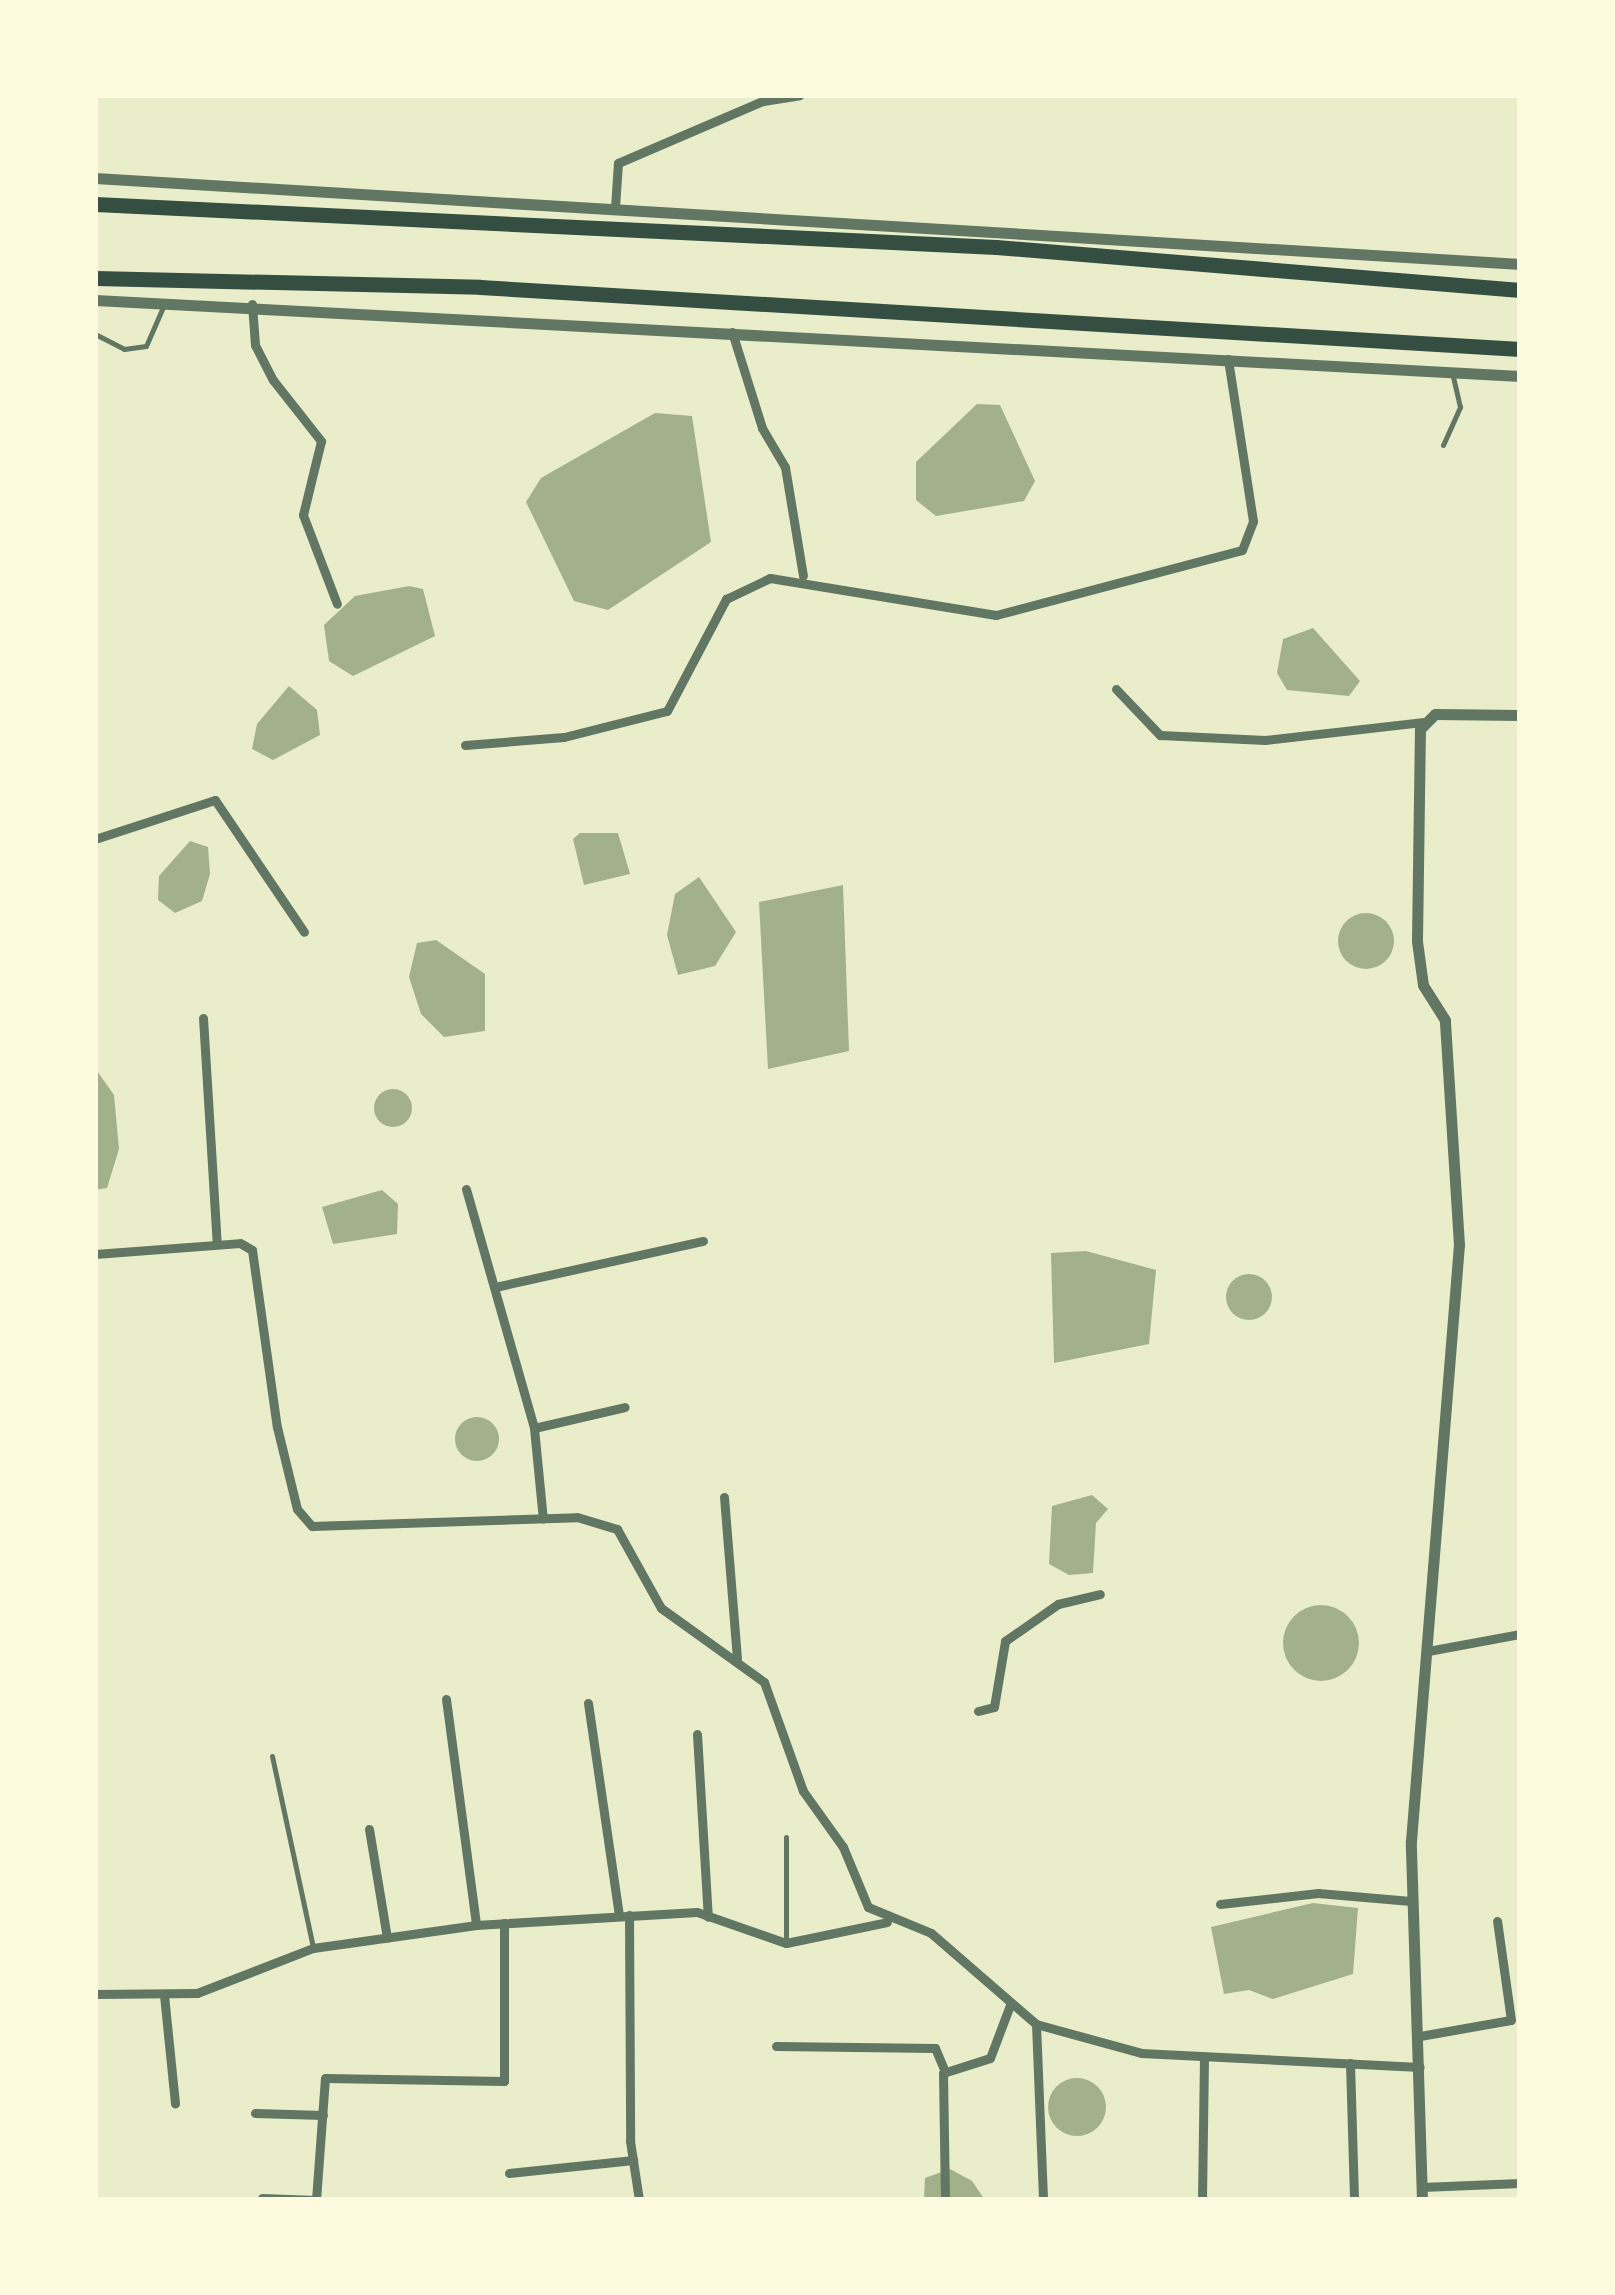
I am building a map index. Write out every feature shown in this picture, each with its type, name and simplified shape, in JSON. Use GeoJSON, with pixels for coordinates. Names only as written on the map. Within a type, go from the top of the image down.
{"type":"FeatureCollection","features":[{"type":"Feature","properties":{"kind":"highway"},"geometry":{"type":"LineString","coordinates":[[95,204],[996,247],[1520,290]]}},
{"type":"Feature","properties":{"kind":"highway"},"geometry":{"type":"LineString","coordinates":[[95,278],[480,287],[1520,349]]}},
{"type":"Feature","properties":{"kind":"street"},"geometry":{"type":"LineString","coordinates":[[615,207],[618,163],[763,101],[800,95]]}},
{"type":"Feature","properties":{"kind":"street"},"geometry":{"type":"LineString","coordinates":[[95,178],[1520,264]]}},
{"type":"Feature","properties":{"kind":"street"},"geometry":{"type":"LineString","coordinates":[[95,300],[163,307],[252,304],[1520,376]]}},
{"type":"Feature","properties":{"kind":"street"},"geometry":{"type":"LineString","coordinates":[[252,304],[264,362],[321,441],[303,515],[337,604]]}},
{"type":"Feature","properties":{"kind":"street"},"geometry":{"type":"LineString","coordinates":[[732,331],[764,434],[786,467],[803,576]]}},
{"type":"Feature","properties":{"kind":"street"},"geometry":{"type":"LineString","coordinates":[[465,745],[644,723],[681,697],[726,599],[770,578],[803,576],[954,614],[996,615],[1242,550],[1253,521],[1228,359]]}},
{"type":"Feature","properties":{"kind":"street"},"geometry":{"type":"LineString","coordinates":[[1116,689],[1160,735],[1265,740],[1422,722],[1435,714],[1520,715]]}},
{"type":"Feature","properties":{"kind":"street"},"geometry":{"type":"LineString","coordinates":[[1422,722],[1417,941],[1423,986],[1445,1020],[1459,1245],[1411,1901],[1422,2067],[1422,2193],[1520,2183]]}},
{"type":"Feature","properties":{"kind":"street"},"geometry":{"type":"LineString","coordinates":[[95,840],[216,800],[304,932]]}},
{"type":"Feature","properties":{"kind":"street"},"geometry":{"type":"LineString","coordinates":[[203,1018],[217,1245]]}},
{"type":"Feature","properties":{"kind":"street"},"geometry":{"type":"LineString","coordinates":[[466,1188],[534,1428],[543,1519]]}},
{"type":"Feature","properties":{"kind":"street"},"geometry":{"type":"LineString","coordinates":[[495,1287],[704,1241]]}},
{"type":"Feature","properties":{"kind":"street"},"geometry":{"type":"LineString","coordinates":[[95,1254],[248,1244],[256,1259],[277,1427],[302,1518],[330,1529],[543,1519],[617,1529],[660,1608],[737,1658],[774,1699],[803,1791],[843,1847],[868,1907],[889,1921],[931,1933],[1036,2024],[1110,2050],[1204,2059],[1422,2067]]}},
{"type":"Feature","properties":{"kind":"street"},"geometry":{"type":"LineString","coordinates":[[534,1428],[626,1407]]}},
{"type":"Feature","properties":{"kind":"street"},"geometry":{"type":"LineString","coordinates":[[724,1497],[737,1658]]}},
{"type":"Feature","properties":{"kind":"street"},"geometry":{"type":"LineString","coordinates":[[978,1711],[994,1706],[1005,1641],[1063,1602],[1100,1594]]}},
{"type":"Feature","properties":{"kind":"street"},"geometry":{"type":"LineString","coordinates":[[1428,1652],[1520,1634]]}},
{"type":"Feature","properties":{"kind":"street"},"geometry":{"type":"LineString","coordinates":[[446,1700],[476,1925]]}},
{"type":"Feature","properties":{"kind":"street"},"geometry":{"type":"LineString","coordinates":[[588,1703],[624,1915],[633,2160],[639,2200]]}},
{"type":"Feature","properties":{"kind":"street"},"geometry":{"type":"LineString","coordinates":[[697,1734],[708,1917]]}},
{"type":"Feature","properties":{"kind":"street"},"geometry":{"type":"LineString","coordinates":[[369,1829],[388,1938]]}},
{"type":"Feature","properties":{"kind":"street"},"geometry":{"type":"LineString","coordinates":[[1220,1904],[1318,1893],[1411,1901]]}},
{"type":"Feature","properties":{"kind":"street"},"geometry":{"type":"LineString","coordinates":[[95,1994],[164,1995],[228,1986],[313,1948],[476,1925],[624,1915],[708,1917],[786,1944],[889,1921]]}},
{"type":"Feature","properties":{"kind":"street"},"geometry":{"type":"LineString","coordinates":[[1420,2036],[1511,2020],[1497,1921]]}},
{"type":"Feature","properties":{"kind":"street"},"geometry":{"type":"LineString","coordinates":[[262,2198],[315,2200],[323,2115],[331,2077],[504,2081],[504,1924]]}},
{"type":"Feature","properties":{"kind":"street"},"geometry":{"type":"LineString","coordinates":[[164,1995],[175,2104]]}},
{"type":"Feature","properties":{"kind":"street"},"geometry":{"type":"LineString","coordinates":[[944,2069],[990,2058],[1010,2004]]}},
{"type":"Feature","properties":{"kind":"street"},"geometry":{"type":"LineString","coordinates":[[1036,2024],[1044,2200]]}},
{"type":"Feature","properties":{"kind":"street"},"geometry":{"type":"LineString","coordinates":[[776,2046],[935,2048],[944,2069],[945,2200]]}},
{"type":"Feature","properties":{"kind":"street"},"geometry":{"type":"LineString","coordinates":[[1202,2200],[1204,2059]]}},
{"type":"Feature","properties":{"kind":"street"},"geometry":{"type":"LineString","coordinates":[[1350,2063],[1354,2200]]}},
{"type":"Feature","properties":{"kind":"street"},"geometry":{"type":"LineString","coordinates":[[255,2113],[323,2115]]}},
{"type":"Feature","properties":{"kind":"street"},"geometry":{"type":"LineString","coordinates":[[509,2173],[633,2160]]}},
{"type":"Feature","properties":{"kind":"lane"},"geometry":{"type":"LineString","coordinates":[[95,334],[124,350],[146,346],[163,307]]}},
{"type":"Feature","properties":{"kind":"lane"},"geometry":{"type":"LineString","coordinates":[[1443,445],[1460,407],[1452,373]]}},
{"type":"Feature","properties":{"kind":"lane"},"geometry":{"type":"LineString","coordinates":[[272,1756],[313,1948]]}},
{"type":"Feature","properties":{"kind":"lane"},"geometry":{"type":"LineString","coordinates":[[786,1837],[786,1944]]}},
{"type":"Feature","properties":{"kind":"shaded area"},"geometry":{"type":"Polygon","coordinates":[[[977,404],[1000,405],[1035,481],[1024,501],[936,516],[916,500],[916,462],[977,404]]]}},
{"type":"Feature","properties":{"kind":"shaded area"},"geometry":{"type":"Polygon","coordinates":[[[655,413],[692,416],[711,542],[608,610],[574,601],[526,502],[541,478],[655,413]]]}},
{"type":"Feature","properties":{"kind":"shaded area"},"geometry":{"type":"Polygon","coordinates":[[[409,586],[423,589],[435,636],[353,676],[329,661],[324,625],[355,596],[409,586]]]}},
{"type":"Feature","properties":{"kind":"shaded area"},"geometry":{"type":"Polygon","coordinates":[[[1313,628],[1360,681],[1349,696],[1287,690],[1277,673],[1283,639],[1313,628]]]}},
{"type":"Feature","properties":{"kind":"shaded area"},"geometry":{"type":"Polygon","coordinates":[[[289,686],[317,710],[320,735],[273,760],[252,749],[257,724],[289,686]]]}},
{"type":"Feature","properties":{"kind":"shaded area"},"geometry":{"type":"Polygon","coordinates":[[[580,833],[618,833],[630,874],[584,885],[573,839],[580,833]]]}},
{"type":"Feature","properties":{"kind":"shaded area"},"geometry":{"type":"Polygon","coordinates":[[[190,841],[208,847],[210,874],[202,901],[175,913],[158,900],[159,876],[190,841]]]}},
{"type":"Feature","properties":{"kind":"shaded area"},"geometry":{"type":"Polygon","coordinates":[[[699,877],[736,932],[715,966],[678,975],[667,935],[675,894],[699,877]]]}},
{"type":"Feature","properties":{"kind":"shaded area"},"geometry":{"type":"Polygon","coordinates":[[[843,885],[849,1051],[768,1069],[759,902],[843,885]]]}},
{"type":"Feature","properties":{"kind":"shaded area"},"geometry":{"type":"Polygon","coordinates":[[[1366,913],[1386,921],[1394,941],[1386,961],[1366,969],[1346,961],[1338,941],[1346,921],[1366,913]]]}},
{"type":"Feature","properties":{"kind":"shaded area"},"geometry":{"type":"Polygon","coordinates":[[[436,940],[485,974],[485,1031],[444,1037],[421,1014],[409,977],[417,943],[436,940]]]}},
{"type":"Feature","properties":{"kind":"shaded area"},"geometry":{"type":"Polygon","coordinates":[[[95,1068],[114,1095],[119,1149],[107,1188],[95,1190],[95,1068]]]}},
{"type":"Feature","properties":{"kind":"shaded area"},"geometry":{"type":"Polygon","coordinates":[[[393,1089],[406,1095],[412,1108],[406,1121],[393,1127],[380,1121],[374,1108],[380,1095],[393,1089]]]}},
{"type":"Feature","properties":{"kind":"shaded area"},"geometry":{"type":"Polygon","coordinates":[[[382,1190],[398,1204],[397,1234],[333,1244],[322,1207],[382,1190]]]}},
{"type":"Feature","properties":{"kind":"shaded area"},"geometry":{"type":"Polygon","coordinates":[[[1086,1251],[1156,1270],[1149,1344],[1054,1363],[1051,1253],[1086,1251]]]}},
{"type":"Feature","properties":{"kind":"shaded area"},"geometry":{"type":"Polygon","coordinates":[[[1249,1274],[1266,1280],[1272,1297],[1266,1314],[1249,1320],[1232,1314],[1226,1297],[1232,1280],[1249,1274]]]}},
{"type":"Feature","properties":{"kind":"shaded area"},"geometry":{"type":"Polygon","coordinates":[[[477,1417],[492,1424],[499,1439],[492,1454],[477,1461],[462,1454],[455,1439],[462,1424],[477,1417]]]}},
{"type":"Feature","properties":{"kind":"shaded area"},"geometry":{"type":"Polygon","coordinates":[[[1092,1495],[1108,1509],[1096,1523],[1093,1573],[1069,1575],[1049,1564],[1052,1506],[1092,1495]]]}},
{"type":"Feature","properties":{"kind":"shaded area"},"geometry":{"type":"Polygon","coordinates":[[[1321,1605],[1348,1616],[1359,1643],[1348,1670],[1321,1681],[1294,1670],[1283,1643],[1294,1616],[1321,1605]]]}},
{"type":"Feature","properties":{"kind":"shaded area"},"geometry":{"type":"Polygon","coordinates":[[[1313,1903],[1358,1908],[1353,1974],[1273,1999],[1249,1990],[1224,1994],[1211,1927],[1313,1903]]]}},
{"type":"Feature","properties":{"kind":"shaded area"},"geometry":{"type":"Polygon","coordinates":[[[1077,2078],[1098,2086],[1106,2107],[1098,2128],[1077,2136],[1056,2128],[1048,2107],[1056,2086],[1077,2078]]]}},
{"type":"Feature","properties":{"kind":"shaded area"},"geometry":{"type":"Polygon","coordinates":[[[950,2169],[972,2181],[985,2200],[924,2200],[925,2178],[950,2169]]]}}]}
